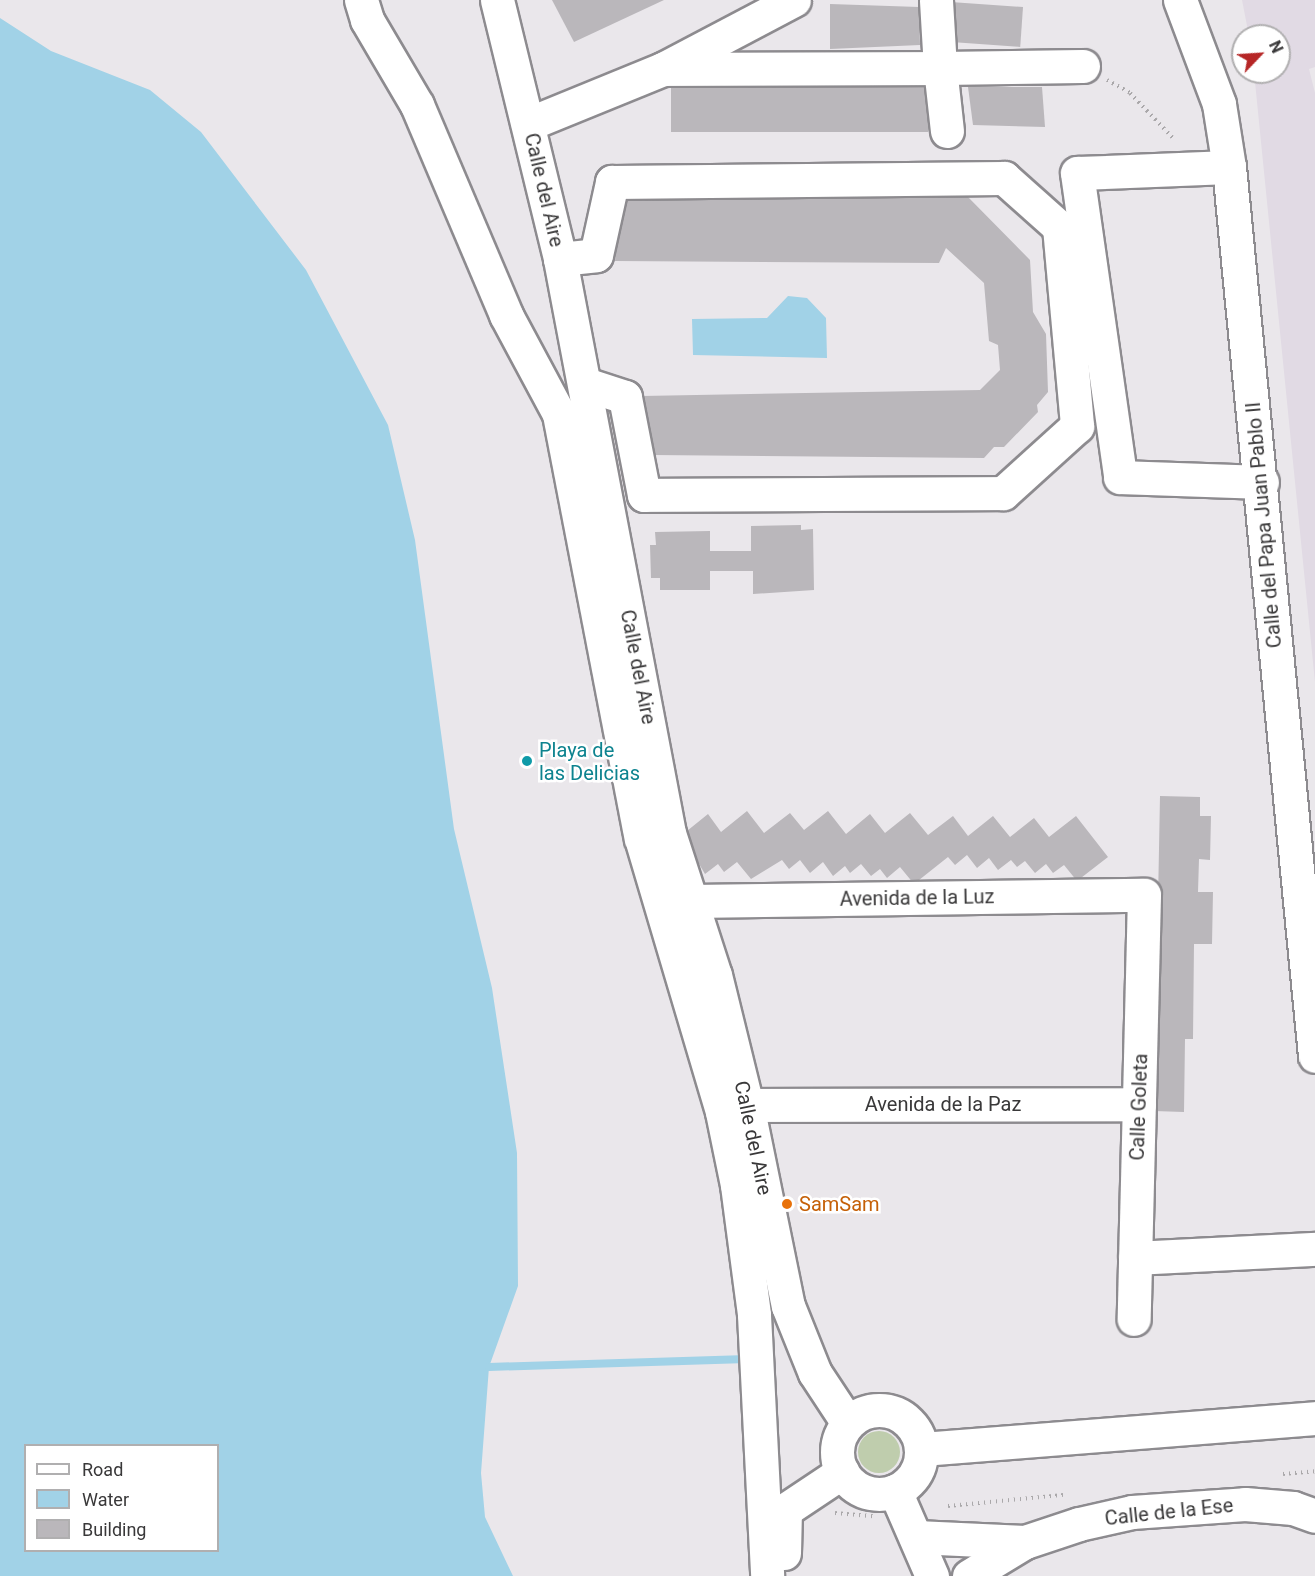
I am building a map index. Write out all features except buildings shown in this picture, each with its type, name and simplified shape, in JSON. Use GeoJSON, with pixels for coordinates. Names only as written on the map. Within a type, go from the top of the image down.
{"type":"FeatureCollection","features":[{"type":"Feature","properties":{"kind":"street"},"geometry":{"type":"LineString","coordinates":[[361,0],[367,20],[417,105],[506,315],[559,414],[641,838],[722,1112],[737,1185],[754,1315],[767,1576]]}},
{"type":"Feature","properties":{"kind":"street","name":"Calle del Aire"},"geometry":{"type":"LineString","coordinates":[[497,0],[560,259],[669,833],[716,975],[747,1105],[788,1306],[815,1373],[848,1423]]}},
{"type":"Feature","properties":{"kind":"street"},"geometry":{"type":"LineString","coordinates":[[528,124],[663,69],[794,0]]}},
{"type":"Feature","properties":{"kind":"street"},"geometry":{"type":"LineString","coordinates":[[936,0],[946,131]]}},
{"type":"Feature","properties":{"kind":"street","name":"Calle del Papa Juan Pablo II"},"geometry":{"type":"LineString","coordinates":[[1180,0],[1219,104],[1214,167],[1262,482],[1315,1056]]}},
{"type":"Feature","properties":{"kind":"street"},"geometry":{"type":"LineString","coordinates":[[663,69],[1083,66]]}},
{"type":"Feature","properties":{"kind":"street"},"geometry":{"type":"LineString","coordinates":[[1214,167],[1077,173],[1119,477],[1262,482]]}},
{"type":"Feature","properties":{"kind":"street"},"geometry":{"type":"LineString","coordinates":[[560,259],[596,255],[612,182],[1004,178],[1059,227],[1077,426],[1003,493],[644,495],[625,397],[585,384]]}},
{"type":"Feature","properties":{"kind":"street","name":"Avenida de la Luz"},"geometry":{"type":"LineString","coordinates":[[690,901],[1144,895]]}},
{"type":"Feature","properties":{"kind":"street","name":"Calle Goleta"},"geometry":{"type":"LineString","coordinates":[[1134,1319],[1144,895]]}},
{"type":"Feature","properties":{"kind":"street","name":"Avenida de la Paz"},"geometry":{"type":"LineString","coordinates":[[747,1105],[1138,1104]]}},
{"type":"Feature","properties":{"kind":"street"},"geometry":{"type":"LineString","coordinates":[[1135,1258],[1315,1249]]}},
{"type":"Feature","properties":{"kind":"street"},"geometry":{"type":"LineString","coordinates":[[868,1410],[894,1411],[914,1427],[922,1449],[914,1476],[895,1491],[878,1494],[861,1490],[842,1472],[837,1446],[848,1423],[868,1410]]}},
{"type":"Feature","properties":{"kind":"street"},"geometry":{"type":"LineString","coordinates":[[922,1449],[1315,1418]]}},
{"type":"Feature","properties":{"kind":"street"},"geometry":{"type":"LineString","coordinates":[[784,1576],[785,1510],[842,1472]]}},
{"type":"Feature","properties":{"kind":"street"},"geometry":{"type":"LineString","coordinates":[[895,1491],[932,1576]]}},
{"type":"Feature","properties":{"kind":"street","name":"Calle de la Ese"},"geometry":{"type":"LineString","coordinates":[[969,1576],[1025,1542],[1132,1512],[1245,1504],[1293,1508],[1315,1516]]}},
{"type":"Feature","properties":{"kind":"street","name":"Calle de la Ese"},"geometry":{"type":"LineString","coordinates":[[916,1537],[1025,1542]]}},
{"type":"Feature","properties":{"kind":"path"},"geometry":{"type":"LineString","coordinates":[[1083,66],[1130,93],[1214,167]]}},
{"type":"Feature","properties":{"kind":"shaded area"},"geometry":{"type":"Polygon","coordinates":[[[1242,0],[1315,0],[1315,67],[1309,69],[1315,93],[1315,682],[1255,84],[1291,84],[1291,24],[1247,24],[1242,0]]]}},
{"type":"Feature","properties":{"kind":"green space"},"geometry":{"type":"Polygon","coordinates":[[[879,1431],[894,1437],[900,1452],[894,1467],[879,1473],[864,1467],[858,1452],[864,1437],[879,1431]]]}},
{"type":"Feature","properties":{"kind":"water"},"geometry":{"type":"Polygon","coordinates":[[[0,18],[51,51],[150,90],[201,132],[306,270],[388,425],[415,540],[454,829],[492,988],[517,1153],[518,1286],[489,1367],[481,1473],[485,1517],[513,1576],[0,1576],[0,18]]]}},
{"type":"Feature","properties":{"kind":"water"},"geometry":{"type":"Polygon","coordinates":[[[788,296],[807,298],[826,318],[827,358],[693,355],[692,319],[767,318],[788,296]]]}},
{"type":"Feature","properties":{"kind":"waterway"},"geometry":{"type":"LineString","coordinates":[[489,1367],[739,1359]]}},
{"type":"Feature","properties":{"kind":"place","name":"Playa de las Delicias"},"geometry":{"type":"Point","coordinates":[527,761]}},
{"type":"Feature","properties":{"kind":"place","name":"SamSam"},"geometry":{"type":"Point","coordinates":[787,1204]}}]}
